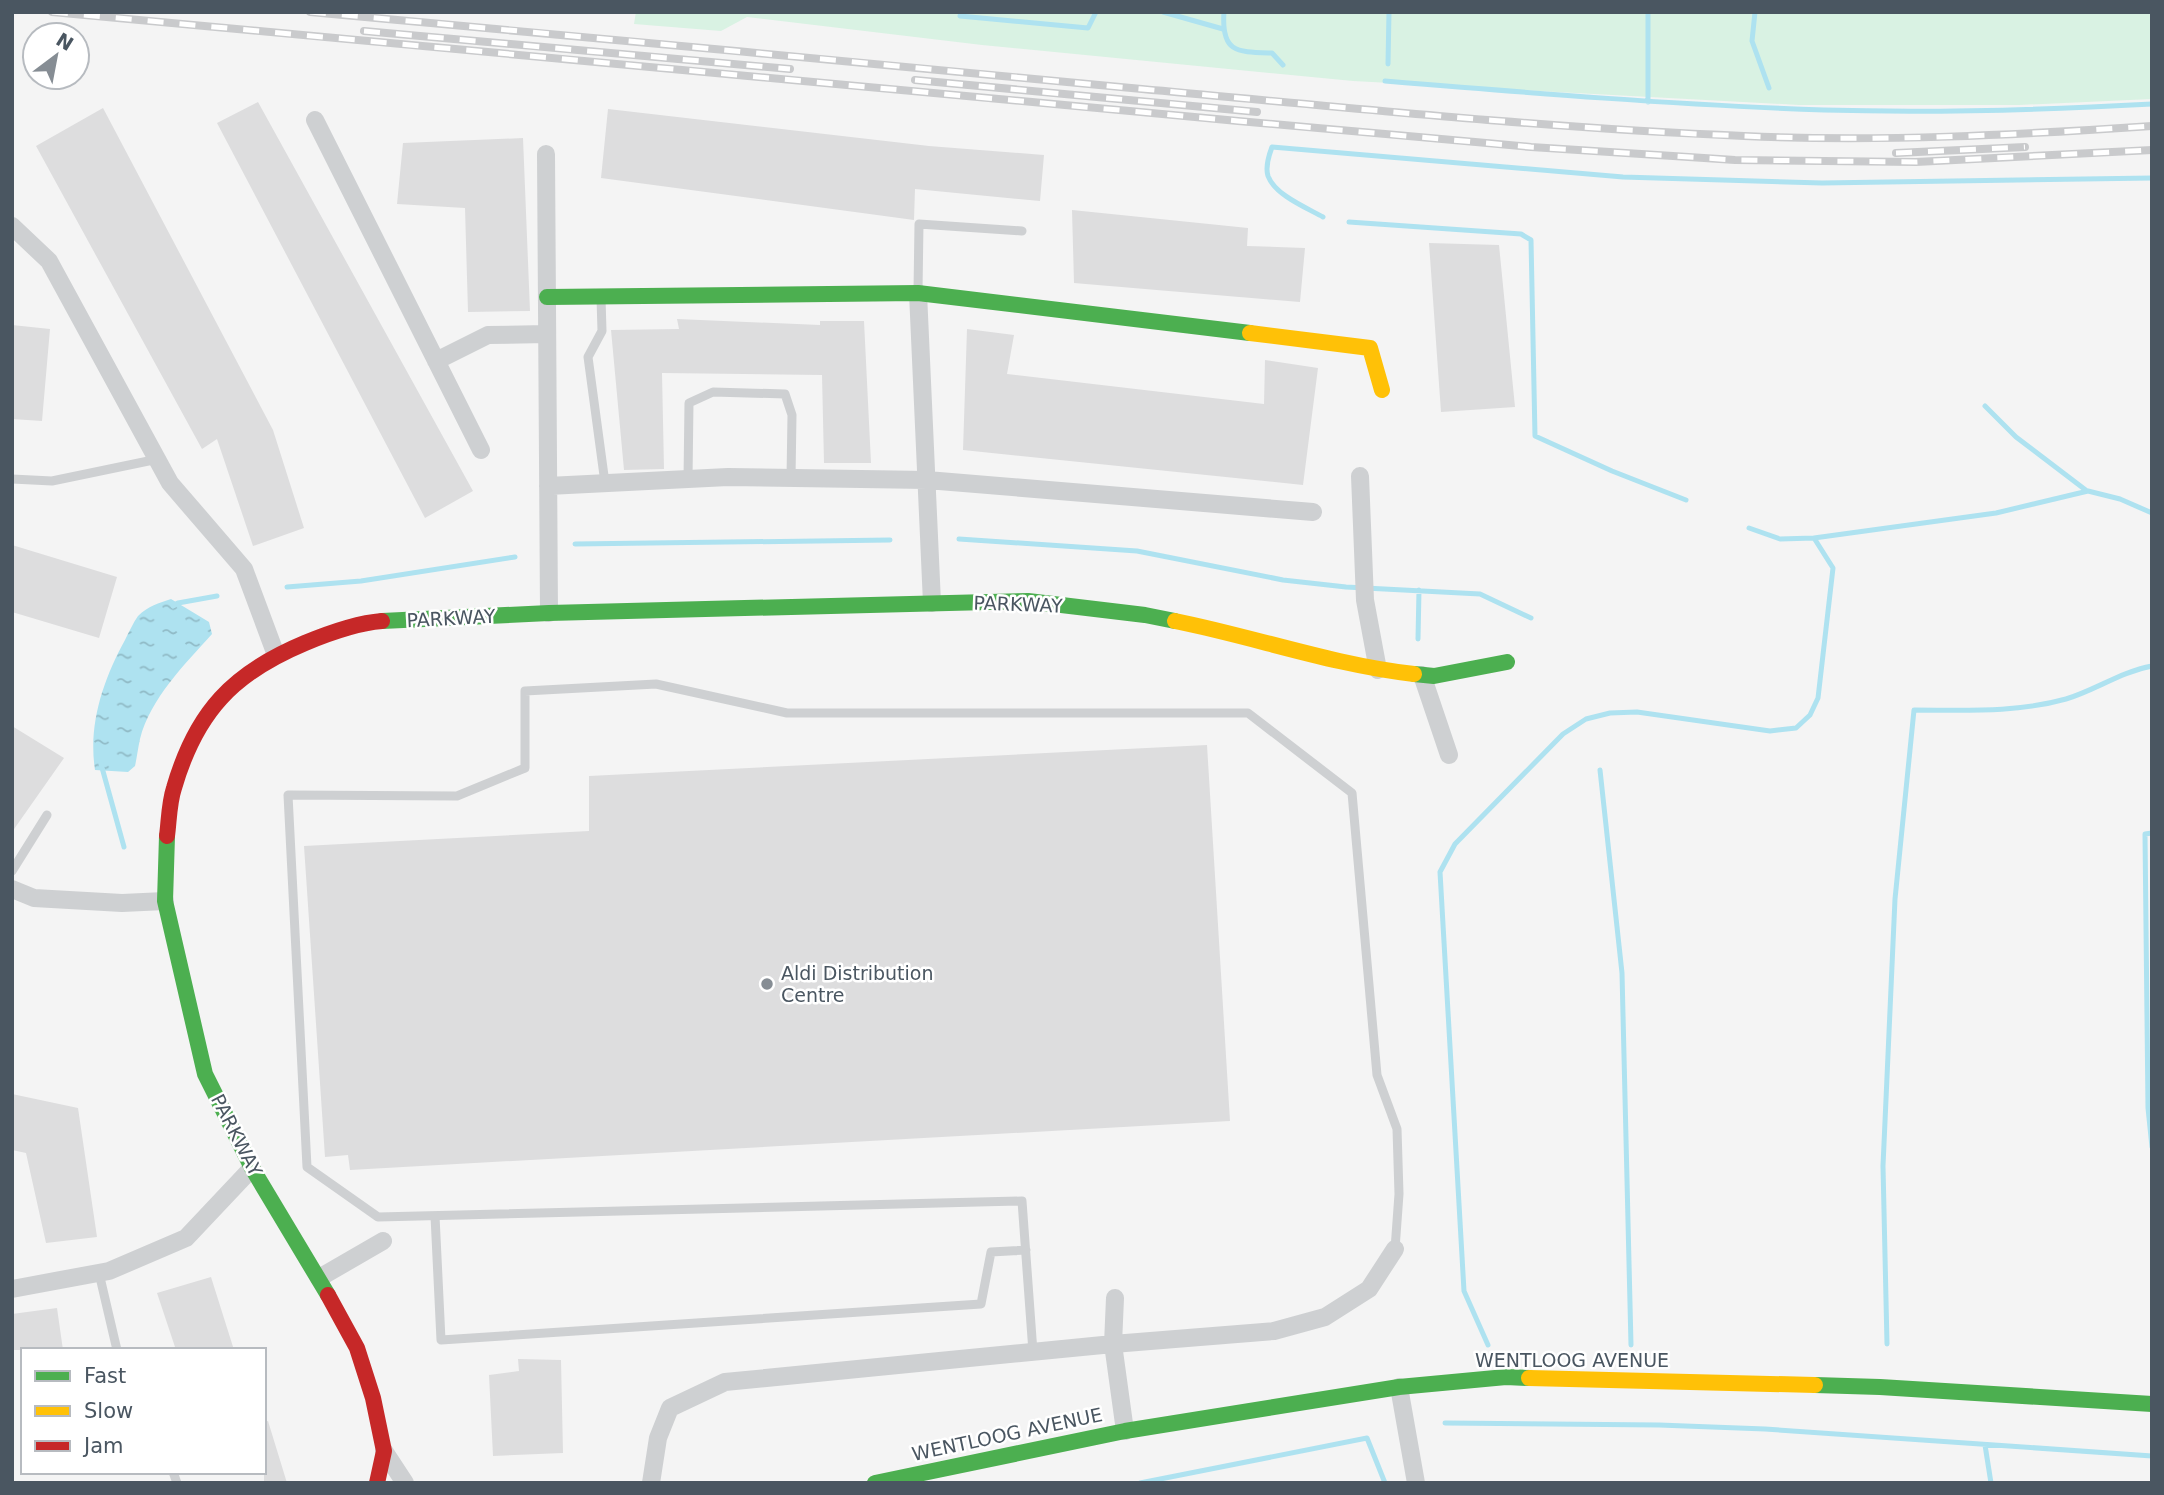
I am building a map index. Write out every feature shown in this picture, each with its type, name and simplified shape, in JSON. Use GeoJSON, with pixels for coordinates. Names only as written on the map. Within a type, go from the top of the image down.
{"type":"FeatureCollection","features":[{"type":"Feature","properties":{"kind":"street"},"geometry":{"type":"LineString","coordinates":[[315,120],[481,450]]}},
{"type":"Feature","properties":{"kind":"street"},"geometry":{"type":"LineString","coordinates":[[546,154],[549,613]]}},
{"type":"Feature","properties":{"kind":"street"},"geometry":{"type":"LineString","coordinates":[[12,226],[48,261],[170,483],[244,569],[276,655]]}},
{"type":"Feature","properties":{"kind":"street"},"geometry":{"type":"LineString","coordinates":[[547,298],[918,293],[1370,348],[1382,390]]}},
{"type":"Feature","properties":{"kind":"street"},"geometry":{"type":"LineString","coordinates":[[918,293],[932,603]]}},
{"type":"Feature","properties":{"kind":"street"},"geometry":{"type":"LineString","coordinates":[[436,361],[488,335],[547,334]]}},
{"type":"Feature","properties":{"kind":"street"},"geometry":{"type":"LineString","coordinates":[[1360,476],[1365,600],[1378,670]]}},
{"type":"Feature","properties":{"kind":"street"},"geometry":{"type":"LineString","coordinates":[[548,486],[688,479],[927,480],[1313,512]]}},
{"type":"Feature","properties":{"kind":"street","name":"PARKWAY"},"geometry":{"type":"LineString","coordinates":[[405,1483],[384,1451],[373,1398],[357,1348],[319,1278],[252,1168],[205,1074],[165,901],[166,847],[173,790],[190,746],[208,712],[239,679],[276,655],[321,636],[372,621],[549,613],[1028,601],[1145,615],[1225,631],[1378,670],[1434,676],[1507,662]]}},
{"type":"Feature","properties":{"kind":"street"},"geometry":{"type":"LineString","coordinates":[[1422,675],[1449,755]]}},
{"type":"Feature","properties":{"kind":"street"},"geometry":{"type":"LineString","coordinates":[[12,889],[34,898],[165,901]]}},
{"type":"Feature","properties":{"kind":"street"},"geometry":{"type":"LineString","coordinates":[[12,1289],[118,1268],[186,1238],[252,1168]]}},
{"type":"Feature","properties":{"kind":"street"},"geometry":{"type":"LineString","coordinates":[[319,1278],[383,1241]]}},
{"type":"Feature","properties":{"kind":"street"},"geometry":{"type":"LineString","coordinates":[[651,1483],[658,1438],[670,1408],[726,1382],[1274,1331],[1325,1317],[1369,1289],[1395,1248]]}},
{"type":"Feature","properties":{"kind":"street"},"geometry":{"type":"LineString","coordinates":[[1115,1298],[1113,1344],[1125,1432]]}},
{"type":"Feature","properties":{"kind":"street","name":"WENTLOOG AVENUE"},"geometry":{"type":"LineString","coordinates":[[875,1483],[1125,1432],[1399,1387],[1506,1377],[1881,1387],[2152,1404]]}},
{"type":"Feature","properties":{"kind":"street"},"geometry":{"type":"LineString","coordinates":[[1399,1387],[1416,1483]]}},
{"type":"Feature","properties":{"kind":"street","name":"PARKWAY"},"geometry":{"type":"LineString","coordinates":[[377,1483],[384,1451]]}},
{"type":"Feature","properties":{"kind":"lane"},"geometry":{"type":"LineString","coordinates":[[918,293],[919,224],[1022,231]]}},
{"type":"Feature","properties":{"kind":"lane"},"geometry":{"type":"LineString","coordinates":[[601,296],[602,331],[588,357],[605,483]]}},
{"type":"Feature","properties":{"kind":"lane"},"geometry":{"type":"LineString","coordinates":[[688,479],[689,403],[713,392],[785,394],[792,415],[791,478]]}},
{"type":"Feature","properties":{"kind":"lane"},"geometry":{"type":"LineString","coordinates":[[12,478],[52,481],[158,459]]}},
{"type":"Feature","properties":{"kind":"lane"},"geometry":{"type":"LineString","coordinates":[[1033,1352],[1022,1201],[378,1217],[306,1167],[288,794],[457,796],[525,768],[525,691],[656,684],[787,713],[1248,713],[1352,793],[1377,1075],[1397,1129],[1399,1194],[1395,1248]]}},
{"type":"Feature","properties":{"kind":"lane"},"geometry":{"type":"LineString","coordinates":[[12,871],[47,815]]}},
{"type":"Feature","properties":{"kind":"lane"},"geometry":{"type":"LineString","coordinates":[[435,1216],[441,1340],[981,1304],[991,1252],[1026,1250]]}},
{"type":"Feature","properties":{"kind":"lane"},"geometry":{"type":"LineString","coordinates":[[99,1273],[117,1348]]}},
{"type":"Feature","properties":{"kind":"green space"},"geometry":{"type":"Polygon","coordinates":[[[636,12],[2152,12],[2152,99],[2019,105],[1799,105],[1353,81],[982,45],[747,17],[721,31],[634,24],[636,12]]]}},
{"type":"Feature","properties":{"kind":"water"},"geometry":{"type":"Polygon","coordinates":[[[171,599],[209,622],[212,634],[160,696],[145,724],[135,766],[128,772],[95,770],[93,753],[96,720],[110,671],[138,616],[150,607],[171,599]]]}},
{"type":"Feature","properties":{"kind":"building"},"geometry":{"type":"Polygon","coordinates":[[[258,102],[473,491],[425,518],[217,123],[258,102]]]}},
{"type":"Feature","properties":{"kind":"building"},"geometry":{"type":"Polygon","coordinates":[[[103,108],[273,430],[304,528],[253,546],[217,439],[202,449],[36,146],[103,108]]]}},
{"type":"Feature","properties":{"kind":"building"},"geometry":{"type":"Polygon","coordinates":[[[608,109],[929,146],[1044,155],[1040,201],[915,189],[914,220],[601,178],[608,109]]]}},
{"type":"Feature","properties":{"kind":"building"},"geometry":{"type":"Polygon","coordinates":[[[523,138],[530,311],[468,312],[465,208],[397,204],[403,143],[523,138]]]}},
{"type":"Feature","properties":{"kind":"building"},"geometry":{"type":"Polygon","coordinates":[[[1072,210],[1248,228],[1247,246],[1305,248],[1300,302],[1074,283],[1072,210]]]}},
{"type":"Feature","properties":{"kind":"building"},"geometry":{"type":"Polygon","coordinates":[[[1429,243],[1499,245],[1515,407],[1441,412],[1429,243]]]}},
{"type":"Feature","properties":{"kind":"building"},"geometry":{"type":"Polygon","coordinates":[[[677,319],[820,325],[820,321],[864,321],[871,463],[824,463],[822,375],[662,373],[664,469],[624,470],[611,330],[679,329],[677,319]]]}},
{"type":"Feature","properties":{"kind":"building"},"geometry":{"type":"Polygon","coordinates":[[[12,325],[50,329],[42,421],[12,419],[12,325]]]}},
{"type":"Feature","properties":{"kind":"building"},"geometry":{"type":"Polygon","coordinates":[[[967,329],[1014,335],[1007,374],[1264,404],[1265,360],[1318,368],[1303,485],[963,450],[967,329]]]}},
{"type":"Feature","properties":{"kind":"building"},"geometry":{"type":"Polygon","coordinates":[[[12,545],[117,577],[99,638],[12,612],[12,545]]]}},
{"type":"Feature","properties":{"kind":"building"},"geometry":{"type":"Polygon","coordinates":[[[12,726],[64,758],[12,832],[12,726]]]}},
{"type":"Feature","properties":{"kind":"building","name":"Aldi Distribution Centre"},"geometry":{"type":"Polygon","coordinates":[[[1207,745],[1230,1121],[350,1170],[348,1155],[325,1157],[304,846],[589,831],[589,776],[1207,745]]]}},
{"type":"Feature","properties":{"kind":"building"},"geometry":{"type":"Polygon","coordinates":[[[12,1094],[78,1108],[97,1237],[46,1243],[26,1153],[12,1150],[12,1094]]]}},
{"type":"Feature","properties":{"kind":"building"},"geometry":{"type":"Polygon","coordinates":[[[211,1277],[233,1348],[175,1348],[157,1293],[211,1277]]]}},
{"type":"Feature","properties":{"kind":"building"},"geometry":{"type":"Polygon","coordinates":[[[57,1308],[63,1348],[12,1350],[12,1314],[57,1308]]]}},
{"type":"Feature","properties":{"kind":"building"},"geometry":{"type":"Polygon","coordinates":[[[518,1359],[561,1360],[563,1453],[493,1456],[489,1375],[519,1371],[518,1359]]]}},
{"type":"Feature","properties":{"kind":"building"},"geometry":{"type":"Polygon","coordinates":[[[268,1421],[287,1483],[264,1483],[268,1421]]]}},
{"type":"Feature","properties":{"kind":"waterway"},"geometry":{"type":"LineString","coordinates":[[961,12],[960,16],[1088,28],[1096,12]]}},
{"type":"Feature","properties":{"kind":"waterway"},"geometry":{"type":"LineString","coordinates":[[1163,12],[1223,29]]}},
{"type":"Feature","properties":{"kind":"waterway"},"geometry":{"type":"LineString","coordinates":[[1224,12],[1225,36],[1234,48],[1272,53],[1283,65]]}},
{"type":"Feature","properties":{"kind":"waterway"},"geometry":{"type":"LineString","coordinates":[[1388,64],[1389,12]]}},
{"type":"Feature","properties":{"kind":"waterway"},"geometry":{"type":"LineString","coordinates":[[1648,12],[1648,102]]}},
{"type":"Feature","properties":{"kind":"waterway"},"geometry":{"type":"LineString","coordinates":[[1755,12],[1752,41],[1769,88]]}},
{"type":"Feature","properties":{"kind":"waterway"},"geometry":{"type":"LineString","coordinates":[[1385,81],[1659,102],[1824,110],[1988,110],[2152,104]]}},
{"type":"Feature","properties":{"kind":"waterway"},"geometry":{"type":"LineString","coordinates":[[1323,217],[1292,200],[1272,183],[1267,169],[1272,147],[1623,177],[1822,183],[2152,178]]}},
{"type":"Feature","properties":{"kind":"waterway"},"geometry":{"type":"LineString","coordinates":[[1349,222],[1521,234],[1531,240],[1535,436],[1612,471],[1686,500]]}},
{"type":"Feature","properties":{"kind":"waterway"},"geometry":{"type":"LineString","coordinates":[[1985,406],[2016,437],[2087,491]]}},
{"type":"Feature","properties":{"kind":"waterway"},"geometry":{"type":"LineString","coordinates":[[1814,538],[1996,513],[2088,491],[2120,499],[2152,513]]}},
{"type":"Feature","properties":{"kind":"waterway"},"geometry":{"type":"LineString","coordinates":[[1488,1345],[1464,1291],[1440,872],[1455,844],[1563,734],[1586,719],[1610,713],[1637,712],[1770,731],[1796,728],[1810,715],[1818,698],[1833,568],[1814,538],[1780,539],[1749,528]]}},
{"type":"Feature","properties":{"kind":"waterway"},"geometry":{"type":"LineString","coordinates":[[959,539],[1137,551],[1283,580],[1346,587],[1480,594],[1531,618]]}},
{"type":"Feature","properties":{"kind":"waterway"},"geometry":{"type":"LineString","coordinates":[[575,544],[890,540]]}},
{"type":"Feature","properties":{"kind":"waterway"},"geometry":{"type":"LineString","coordinates":[[287,587],[361,581],[515,557]]}},
{"type":"Feature","properties":{"kind":"waterway"},"geometry":{"type":"LineString","coordinates":[[1418,639],[1419,590]]}},
{"type":"Feature","properties":{"kind":"waterway"},"geometry":{"type":"LineString","coordinates":[[173,606],[217,596]]}},
{"type":"Feature","properties":{"kind":"waterway"},"geometry":{"type":"LineString","coordinates":[[1887,1344],[1883,1166],[1895,899],[1914,710],[2028,707],[2066,699],[2129,672],[2152,666]]}},
{"type":"Feature","properties":{"kind":"waterway"},"geometry":{"type":"LineString","coordinates":[[101,764],[124,847]]}},
{"type":"Feature","properties":{"kind":"waterway"},"geometry":{"type":"LineString","coordinates":[[1600,770],[1622,973],[1631,1345]]}},
{"type":"Feature","properties":{"kind":"waterway"},"geometry":{"type":"LineString","coordinates":[[2152,833],[2145,834],[2148,1108],[2152,1147]]}},
{"type":"Feature","properties":{"kind":"waterway"},"geometry":{"type":"LineString","coordinates":[[1445,1423],[1765,1429],[2152,1456]]}},
{"type":"Feature","properties":{"kind":"waterway"},"geometry":{"type":"LineString","coordinates":[[1140,1483],[1367,1438],[1385,1483]]}},
{"type":"Feature","properties":{"kind":"waterway"},"geometry":{"type":"LineString","coordinates":[[1985,1445],[1991,1483]]}},
{"type":"Feature","properties":{"kind":"railway"},"geometry":{"type":"LineString","coordinates":[[52,12],[1531,147],[1735,160],[1916,162],[2152,150]]}},
{"type":"Feature","properties":{"kind":"railway"},"geometry":{"type":"LineString","coordinates":[[310,12],[1367,110],[1593,128],[1795,138],[1897,138],[2152,126]]}},
{"type":"Feature","properties":{"kind":"railway"},"geometry":{"type":"LineString","coordinates":[[364,31],[790,69]]}},
{"type":"Feature","properties":{"kind":"railway"},"geometry":{"type":"LineString","coordinates":[[915,80],[1257,112]]}},
{"type":"Feature","properties":{"kind":"railway"},"geometry":{"type":"LineString","coordinates":[[1896,153],[2025,147]]}},
{"type":"Feature","properties":{"kind":"traffic: fast"},"geometry":{"type":"LineString","coordinates":[[547,297],[918,293],[1250,333]]}},
{"type":"Feature","properties":{"kind":"traffic: fast"},"geometry":{"type":"LineString","coordinates":[[382,621],[549,613],[1028,601],[1175,621]]}},
{"type":"Feature","properties":{"kind":"traffic: fast"},"geometry":{"type":"LineString","coordinates":[[1414,674],[1434,676],[1507,662]]}},
{"type":"Feature","properties":{"kind":"traffic: fast"},"geometry":{"type":"LineString","coordinates":[[167,836],[165,901],[205,1074],[252,1168],[328,1295]]}},
{"type":"Feature","properties":{"kind":"traffic: fast"},"geometry":{"type":"LineString","coordinates":[[875,1483],[1125,1431],[1399,1387],[1506,1377],[1529,1378]]}},
{"type":"Feature","properties":{"kind":"traffic: fast"},"geometry":{"type":"LineString","coordinates":[[1815,1385],[2152,1404]]}},
{"type":"Feature","properties":{"kind":"traffic: slow"},"geometry":{"type":"LineString","coordinates":[[1250,333],[1370,348],[1382,390]]}},
{"type":"Feature","properties":{"kind":"traffic: slow"},"geometry":{"type":"LineString","coordinates":[[1175,621],[1354,664],[1414,674]]}},
{"type":"Feature","properties":{"kind":"traffic: slow"},"geometry":{"type":"LineString","coordinates":[[1529,1378],[1815,1385]]}},
{"type":"Feature","properties":{"kind":"traffic: jam"},"geometry":{"type":"LineString","coordinates":[[167,836],[172,794],[183,761],[206,717],[221,698],[257,668],[305,643],[333,632],[382,621]]}},
{"type":"Feature","properties":{"kind":"traffic: jam"},"geometry":{"type":"LineString","coordinates":[[328,1295],[357,1348],[373,1398],[384,1451],[377,1483]]}},
{"type":"Feature","properties":{"kind":"place","name":"Aldi Distribution Centre"},"geometry":{"type":"Point","coordinates":[767,984]}}]}
